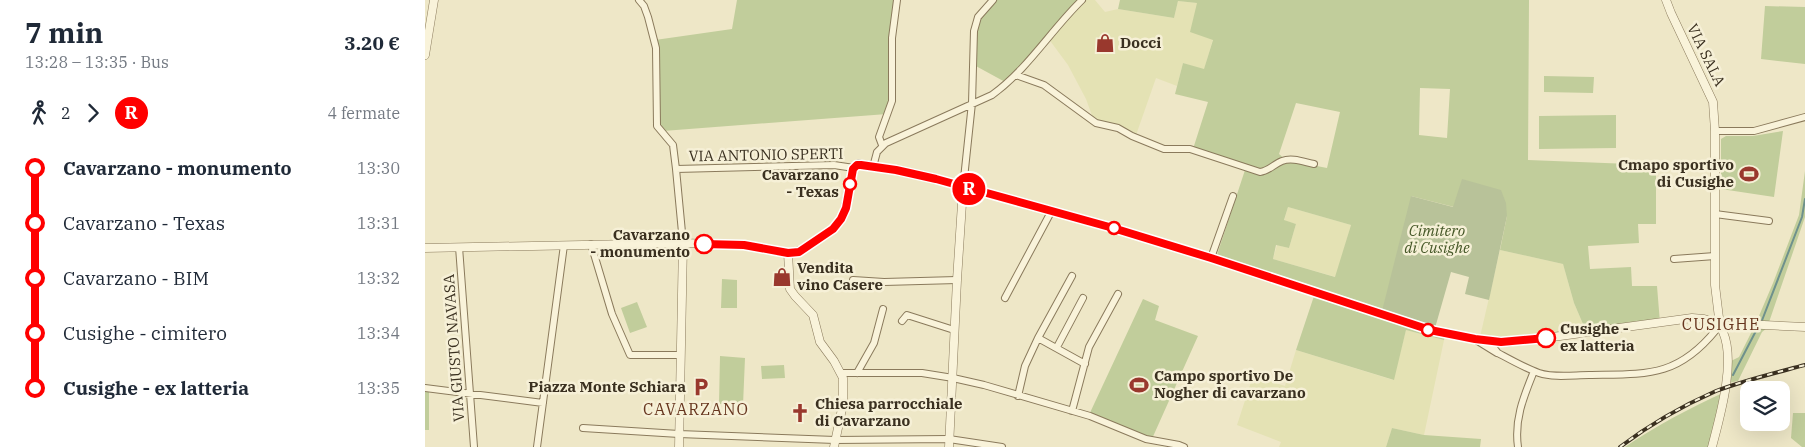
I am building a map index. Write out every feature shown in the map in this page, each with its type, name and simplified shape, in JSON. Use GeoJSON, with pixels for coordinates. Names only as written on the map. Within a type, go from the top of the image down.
{"type":"FeatureCollection","features":[{"type":"Feature","properties":{"kind":"street"},"geometry":{"type":"LineString","coordinates":[[425,55],[434,0]]}},
{"type":"Feature","properties":{"kind":"street","name":"VIA ANTONIO SPERTI"},"geometry":{"type":"LineString","coordinates":[[639,0],[648,16],[656,48],[657,126],[673,145],[676,169],[834,165],[854,168]]}},
{"type":"Feature","properties":{"kind":"street"},"geometry":{"type":"LineString","coordinates":[[882,145],[879,137],[892,101],[892,38],[897,0]]}},
{"type":"Feature","properties":{"kind":"street"},"geometry":{"type":"LineString","coordinates":[[949,443],[963,188],[972,103],[974,31],[978,17],[993,0]]}},
{"type":"Feature","properties":{"kind":"street"},"geometry":{"type":"LineString","coordinates":[[873,167],[877,152],[882,145],[992,95],[1016,75],[1055,28],[1082,0]]}},
{"type":"Feature","properties":{"kind":"street","name":"VIA SALA"},"geometry":{"type":"LineString","coordinates":[[1666,0],[1711,97],[1715,131],[1715,285],[1720,326],[1727,347],[1727,367],[1724,395],[1712,447]]}},
{"type":"Feature","properties":{"kind":"street"},"geometry":{"type":"LineString","coordinates":[[1016,75],[1044,85],[1096,123],[1118,128],[1164,149],[1190,149],[1260,172],[1286,160],[1314,164]]}},
{"type":"Feature","properties":{"kind":"street"},"geometry":{"type":"LineString","coordinates":[[1715,131],[1754,131],[1805,118]]}},
{"type":"Feature","properties":{"kind":"street"},"geometry":{"type":"LineString","coordinates":[[425,248],[683,243],[737,245],[788,253],[796,252],[805,249],[837,224],[846,208],[854,168],[858,164],[904,172],[1113,228],[1430,330],[1475,339],[1508,342],[1692,318],[1704,319],[1720,326],[1805,327]]}},
{"type":"Feature","properties":{"kind":"street"},"geometry":{"type":"LineString","coordinates":[[676,169],[683,243],[679,447]]}},
{"type":"Feature","properties":{"kind":"street"},"geometry":{"type":"LineString","coordinates":[[1211,258],[1233,196]]}},
{"type":"Feature","properties":{"kind":"street"},"geometry":{"type":"LineString","coordinates":[[1005,298],[1051,212]]}},
{"type":"Feature","properties":{"kind":"street"},"geometry":{"type":"LineString","coordinates":[[1715,214],[1769,221]]}},
{"type":"Feature","properties":{"kind":"street"},"geometry":{"type":"LineString","coordinates":[[591,244],[601,282],[629,355],[681,355]]}},
{"type":"Feature","properties":{"kind":"street"},"geometry":{"type":"LineString","coordinates":[[537,447],[564,245]]}},
{"type":"Feature","properties":{"kind":"street","name":"VIA GIUSTO NAVASA"},"geometry":{"type":"LineString","coordinates":[[459,247],[474,447]]}},
{"type":"Feature","properties":{"kind":"street"},"geometry":{"type":"LineString","coordinates":[[788,253],[790,289],[811,312],[815,319],[820,342],[841,373],[844,396],[835,443]]}},
{"type":"Feature","properties":{"kind":"street"},"geometry":{"type":"LineString","coordinates":[[1674,259],[1715,256]]}},
{"type":"Feature","properties":{"kind":"street"},"geometry":{"type":"LineString","coordinates":[[1019,396],[1025,366],[1072,276]]}},
{"type":"Feature","properties":{"kind":"street"},"geometry":{"type":"LineString","coordinates":[[853,280],[884,282],[957,280]]}},
{"type":"Feature","properties":{"kind":"street"},"geometry":{"type":"LineString","coordinates":[[1072,411],[1089,347],[1118,294]]}},
{"type":"Feature","properties":{"kind":"street"},"geometry":{"type":"LineString","coordinates":[[1057,347],[1083,298]]}},
{"type":"Feature","properties":{"kind":"street"},"geometry":{"type":"LineString","coordinates":[[857,374],[873,343],[883,309]]}},
{"type":"Feature","properties":{"kind":"street"},"geometry":{"type":"LineString","coordinates":[[902,321],[907,315],[954,330]]}},
{"type":"Feature","properties":{"kind":"street"},"geometry":{"type":"LineString","coordinates":[[1475,339],[1489,349],[1544,374],[1656,372],[1685,360],[1704,345],[1720,326]]}},
{"type":"Feature","properties":{"kind":"street"},"geometry":{"type":"LineString","coordinates":[[1038,338],[1085,364]]}},
{"type":"Feature","properties":{"kind":"street"},"geometry":{"type":"LineString","coordinates":[[1495,341],[1495,350],[1500,354]]}},
{"type":"Feature","properties":{"kind":"street"},"geometry":{"type":"LineString","coordinates":[[1518,447],[1516,432],[1519,414],[1535,371]]}},
{"type":"Feature","properties":{"kind":"street"},"geometry":{"type":"LineString","coordinates":[[841,373],[922,373],[953,378],[985,385],[1090,416],[1146,439],[1179,444],[1184,447]]}},
{"type":"Feature","properties":{"kind":"street"},"geometry":{"type":"LineString","coordinates":[[425,388],[543,403]]}},
{"type":"Feature","properties":{"kind":"street"},"geometry":{"type":"LineString","coordinates":[[583,428],[835,443],[949,443],[1002,447]]}},
{"type":"Feature","properties":{"kind":"shaded area"},"geometry":{"type":"Polygon","coordinates":[[[1085,0],[1095,0],[1105,12],[1118,9],[1174,18],[1178,1],[1198,3],[1213,39],[1204,70],[1183,63],[1177,86],[1156,78],[1135,138],[1094,121],[1086,99],[1068,65],[1048,38],[1085,0]]]}},
{"type":"Feature","properties":{"kind":"shaded area"},"geometry":{"type":"Polygon","coordinates":[[[1288,207],[1351,225],[1336,277],[1273,259],[1277,245],[1289,248],[1296,224],[1284,221],[1288,207]]]}},
{"type":"Feature","properties":{"kind":"shaded area"},"geometry":{"type":"Polygon","coordinates":[[[1500,250],[1563,264],[1574,303],[1586,331],[1515,340],[1480,337],[1500,250]]]}},
{"type":"Feature","properties":{"kind":"shaded area"},"geometry":{"type":"Polygon","coordinates":[[[1406,330],[1444,340],[1424,435],[1392,428],[1386,447],[1279,447],[1281,442],[1237,425],[1253,376],[1285,386],[1296,350],[1393,380],[1406,330]]]}},
{"type":"Feature","properties":{"kind":"green space"},"geometry":{"type":"Polygon","coordinates":[[[737,0],[896,0],[890,105],[887,114],[663,131],[658,126],[655,40],[732,29],[737,0]]]}},
{"type":"Feature","properties":{"kind":"green space"},"geometry":{"type":"Polygon","coordinates":[[[991,0],[1085,0],[1007,83],[974,65],[976,20],[991,0]]]}},
{"type":"Feature","properties":{"kind":"green space"},"geometry":{"type":"Polygon","coordinates":[[[1120,0],[1529,0],[1528,160],[1656,165],[1656,224],[1638,224],[1639,243],[1588,246],[1590,269],[1631,267],[1632,286],[1657,286],[1660,323],[1586,331],[1574,303],[1563,264],[1500,250],[1507,216],[1454,207],[1411,196],[1435,328],[1447,330],[1444,340],[1406,330],[1394,380],[1296,350],[1316,290],[1215,261],[1246,167],[1193,149],[1208,102],[1175,94],[1183,63],[1204,69],[1213,40],[1190,32],[1197,3],[1178,1],[1174,18],[1118,9],[1120,0]],[[1420,88],[1419,135],[1447,138],[1450,89],[1420,88]],[[1296,103],[1279,154],[1286,160],[1327,168],[1340,112],[1296,103]],[[1288,207],[1284,220],[1296,224],[1289,248],[1276,245],[1273,259],[1335,277],[1351,225],[1288,207]]]}},
{"type":"Feature","properties":{"kind":"green space"},"geometry":{"type":"Polygon","coordinates":[[[1765,6],[1805,7],[1805,64],[1761,59],[1765,6]]]}},
{"type":"Feature","properties":{"kind":"green space"},"geometry":{"type":"Polygon","coordinates":[[[1544,76],[1594,77],[1593,93],[1544,92],[1544,76]]]}},
{"type":"Feature","properties":{"kind":"green space"},"geometry":{"type":"Polygon","coordinates":[[[1616,115],[1616,148],[1539,149],[1539,116],[1616,115]]]}},
{"type":"Feature","properties":{"kind":"green space","name":"Cmapo sportivo di Cusighe"},"geometry":{"type":"Polygon","coordinates":[[[1783,131],[1774,197],[1721,189],[1721,139],[1726,136],[1753,136],[1783,131]]]}},
{"type":"Feature","properties":{"kind":"green space"},"geometry":{"type":"Polygon","coordinates":[[[1805,171],[1805,217],[1767,328],[1762,332],[1738,381],[1723,384],[1725,364],[1739,357],[1773,283],[1799,215],[1805,171]]]}},
{"type":"Feature","properties":{"kind":"green space","name":"Cimitero di Cusighe"},"geometry":{"type":"Polygon","coordinates":[[[1462,179],[1501,190],[1506,203],[1507,216],[1489,300],[1465,294],[1469,277],[1451,272],[1435,328],[1382,311],[1411,196],[1453,207],[1462,179]]]}},
{"type":"Feature","properties":{"kind":"green space"},"geometry":{"type":"Polygon","coordinates":[[[722,279],[737,280],[737,308],[721,308],[722,279]]]}},
{"type":"Feature","properties":{"kind":"green space","name":"Campo sportivo De Nogher di cavarzano"},"geometry":{"type":"Polygon","coordinates":[[[1143,299],[1159,306],[1155,320],[1198,336],[1151,441],[1088,417],[1143,299]]]}},
{"type":"Feature","properties":{"kind":"green space"},"geometry":{"type":"Polygon","coordinates":[[[637,302],[647,327],[630,333],[621,308],[637,302]]]}},
{"type":"Feature","properties":{"kind":"green space"},"geometry":{"type":"Polygon","coordinates":[[[720,356],[745,358],[743,405],[719,404],[720,356]]]}},
{"type":"Feature","properties":{"kind":"green space"},"geometry":{"type":"Polygon","coordinates":[[[784,365],[785,378],[762,379],[761,366],[784,365]]]}},
{"type":"Feature","properties":{"kind":"green space"},"geometry":{"type":"Polygon","coordinates":[[[425,389],[429,390],[429,430],[425,430],[425,389]]]}},
{"type":"Feature","properties":{"kind":"green space"},"geometry":{"type":"Polygon","coordinates":[[[1725,392],[1708,447],[1625,447],[1674,417],[1725,392]]]}},
{"type":"Feature","properties":{"kind":"green space"},"geometry":{"type":"Polygon","coordinates":[[[1793,413],[1805,413],[1805,447],[1802,447],[1791,438],[1793,413]]]}},
{"type":"Feature","properties":{"kind":"green space"},"geometry":{"type":"Polygon","coordinates":[[[1392,428],[1424,435],[1481,439],[1480,447],[1386,447],[1392,428]]]}},
{"type":"Feature","properties":{"kind":"waterway"},"geometry":{"type":"LineString","coordinates":[[1761,323],[1802,217],[1805,199]]}},
{"type":"Feature","properties":{"kind":"waterway"},"geometry":{"type":"LineString","coordinates":[[1733,375],[1758,327]]}},
{"type":"Feature","properties":{"kind":"railway"},"geometry":{"type":"LineString","coordinates":[[1620,447],[1666,416],[1716,391],[1805,365]]}},
{"type":"Feature","properties":{"kind":"bus line","name":"R"},"geometry":{"type":"LineString","coordinates":[[704,244],[744,245],[788,253],[799,252],[805,249],[827,234],[841,219],[846,208],[853,169],[858,164],[936,179],[1113,228],[1430,330],[1501,342],[1546,338]]}},
{"type":"Feature","properties":{"kind":"place","name":"Docci"},"geometry":{"type":"Point","coordinates":[1105,43]}},
{"type":"Feature","properties":{"kind":"place","name":"Cmapo sportivo di Cusighe"},"geometry":{"type":"Point","coordinates":[1749,174]}},
{"type":"Feature","properties":{"kind":"place","name":"Cavarzano - Texas"},"geometry":{"type":"Point","coordinates":[850,184]}},
{"type":"Feature","properties":{"kind":"place","name":"Cavarzano - monumento"},"geometry":{"type":"Point","coordinates":[704,244]}},
{"type":"Feature","properties":{"kind":"place","name":"Vendita vino Casere"},"geometry":{"type":"Point","coordinates":[782,277]}},
{"type":"Feature","properties":{"kind":"place","name":"Cusighe - ex latteria"},"geometry":{"type":"Point","coordinates":[1546,338]}},
{"type":"Feature","properties":{"kind":"place","name":"Campo sportivo De Nogher di cavarzano"},"geometry":{"type":"Point","coordinates":[1139,385]}},
{"type":"Feature","properties":{"kind":"place","name":"Piazza Monte Schiara"},"geometry":{"type":"Point","coordinates":[701,387]}},
{"type":"Feature","properties":{"kind":"place","name":"Chiesa parrocchiale di Cavarzano"},"geometry":{"type":"Point","coordinates":[800,413]}},
{"type":"Feature","properties":{"kind":"district","name":"CUSIGHE"},"geometry":{"type":"Point","coordinates":[1721,324]}},
{"type":"Feature","properties":{"kind":"district","name":"CAVARZANO"},"geometry":{"type":"Point","coordinates":[696,409]}}]}
